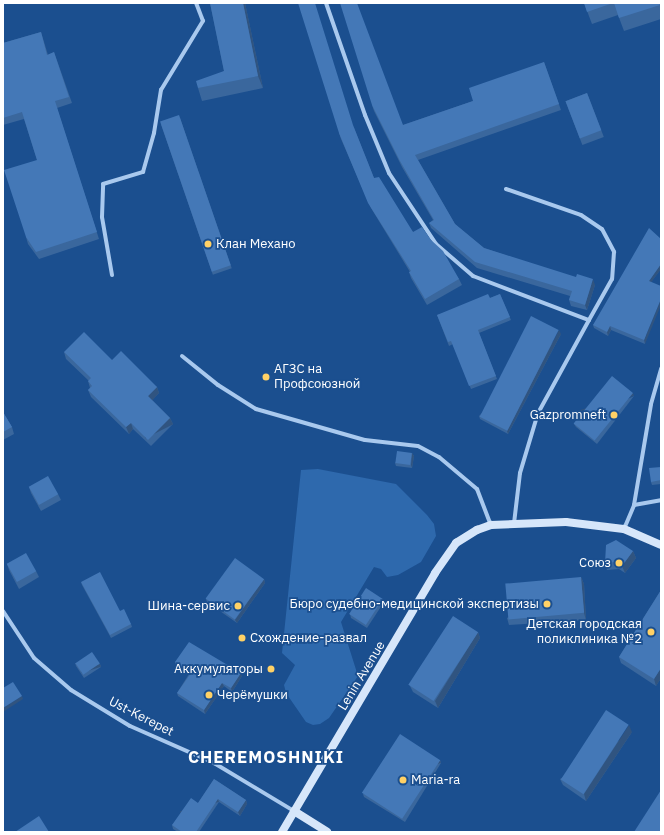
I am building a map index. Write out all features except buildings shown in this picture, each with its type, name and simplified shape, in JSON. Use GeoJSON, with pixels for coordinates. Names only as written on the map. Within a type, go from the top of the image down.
{"type":"FeatureCollection","features":[{"type":"Feature","properties":{"kind":"main road","name":"Lenin Avenue"},"geometry":{"type":"LineString","coordinates":[[282,832],[448,553],[466,536],[491,525],[566,522],[624,529],[661,545]]}},
{"type":"Feature","properties":{"kind":"main road"},"geometry":{"type":"LineString","coordinates":[[294,811],[327,832]]}},
{"type":"Feature","properties":{"kind":"street"},"geometry":{"type":"LineString","coordinates":[[112,275],[102,217],[104,184],[143,172],[154,133],[161,90],[203,21],[196,3]]}},
{"type":"Feature","properties":{"kind":"street"},"geometry":{"type":"LineString","coordinates":[[326,3],[365,115],[389,173],[436,244],[473,276],[589,320]]}},
{"type":"Feature","properties":{"kind":"street"},"geometry":{"type":"LineString","coordinates":[[506,189],[581,215],[602,228],[614,252],[612,279],[538,413],[520,473],[514,523]]}},
{"type":"Feature","properties":{"kind":"street"},"geometry":{"type":"LineString","coordinates":[[182,356],[218,385],[256,409],[365,440],[418,446],[439,457],[477,489],[491,525]]}},
{"type":"Feature","properties":{"kind":"street"},"geometry":{"type":"LineString","coordinates":[[624,529],[634,505],[651,404],[661,368]]}},
{"type":"Feature","properties":{"kind":"street"},"geometry":{"type":"LineString","coordinates":[[634,505],[661,500]]}},
{"type":"Feature","properties":{"kind":"street","name":"Ust-Kerepet"},"geometry":{"type":"LineString","coordinates":[[3,611],[34,658],[71,690],[130,726],[214,763],[294,811]]}},
{"type":"Feature","properties":{"kind":"shaded area"},"geometry":{"type":"Polygon","coordinates":[[[318,469],[396,484],[434,524],[436,536],[421,562],[398,575],[387,577],[381,569],[374,567],[341,622],[358,676],[329,718],[320,724],[313,725],[306,722],[286,693],[284,685],[295,665],[282,653],[301,470],[318,469]]]}},
{"type":"Feature","properties":{"kind":"place","name":"Клан Механо"},"geometry":{"type":"Point","coordinates":[208,244]}},
{"type":"Feature","properties":{"kind":"place","name":"АГЗС на Профсоюзной"},"geometry":{"type":"Point","coordinates":[266,377]}},
{"type":"Feature","properties":{"kind":"place","name":"Gazpromneft"},"geometry":{"type":"Point","coordinates":[614,415]}},
{"type":"Feature","properties":{"kind":"place","name":"Союз"},"geometry":{"type":"Point","coordinates":[619,563]}},
{"type":"Feature","properties":{"kind":"place","name":"Бюро судебно-медицинской экспертизы"},"geometry":{"type":"Point","coordinates":[547,604]}},
{"type":"Feature","properties":{"kind":"place","name":"Шина-сервис"},"geometry":{"type":"Point","coordinates":[238,606]}},
{"type":"Feature","properties":{"kind":"place","name":"Детская городская поликлиника №2"},"geometry":{"type":"Point","coordinates":[651,632]}},
{"type":"Feature","properties":{"kind":"place","name":"Схождение-развал"},"geometry":{"type":"Point","coordinates":[242,638]}},
{"type":"Feature","properties":{"kind":"place","name":"Аккумуляторы"},"geometry":{"type":"Point","coordinates":[271,669]}},
{"type":"Feature","properties":{"kind":"place","name":"Черёмушки"},"geometry":{"type":"Point","coordinates":[209,695]}},
{"type":"Feature","properties":{"kind":"place","name":"Maria-ra"},"geometry":{"type":"Point","coordinates":[403,780]}},
{"type":"Feature","properties":{"kind":"district","name":"CHEREMOSHNIKI"},"geometry":{"type":"Point","coordinates":[266,758]}}]}
